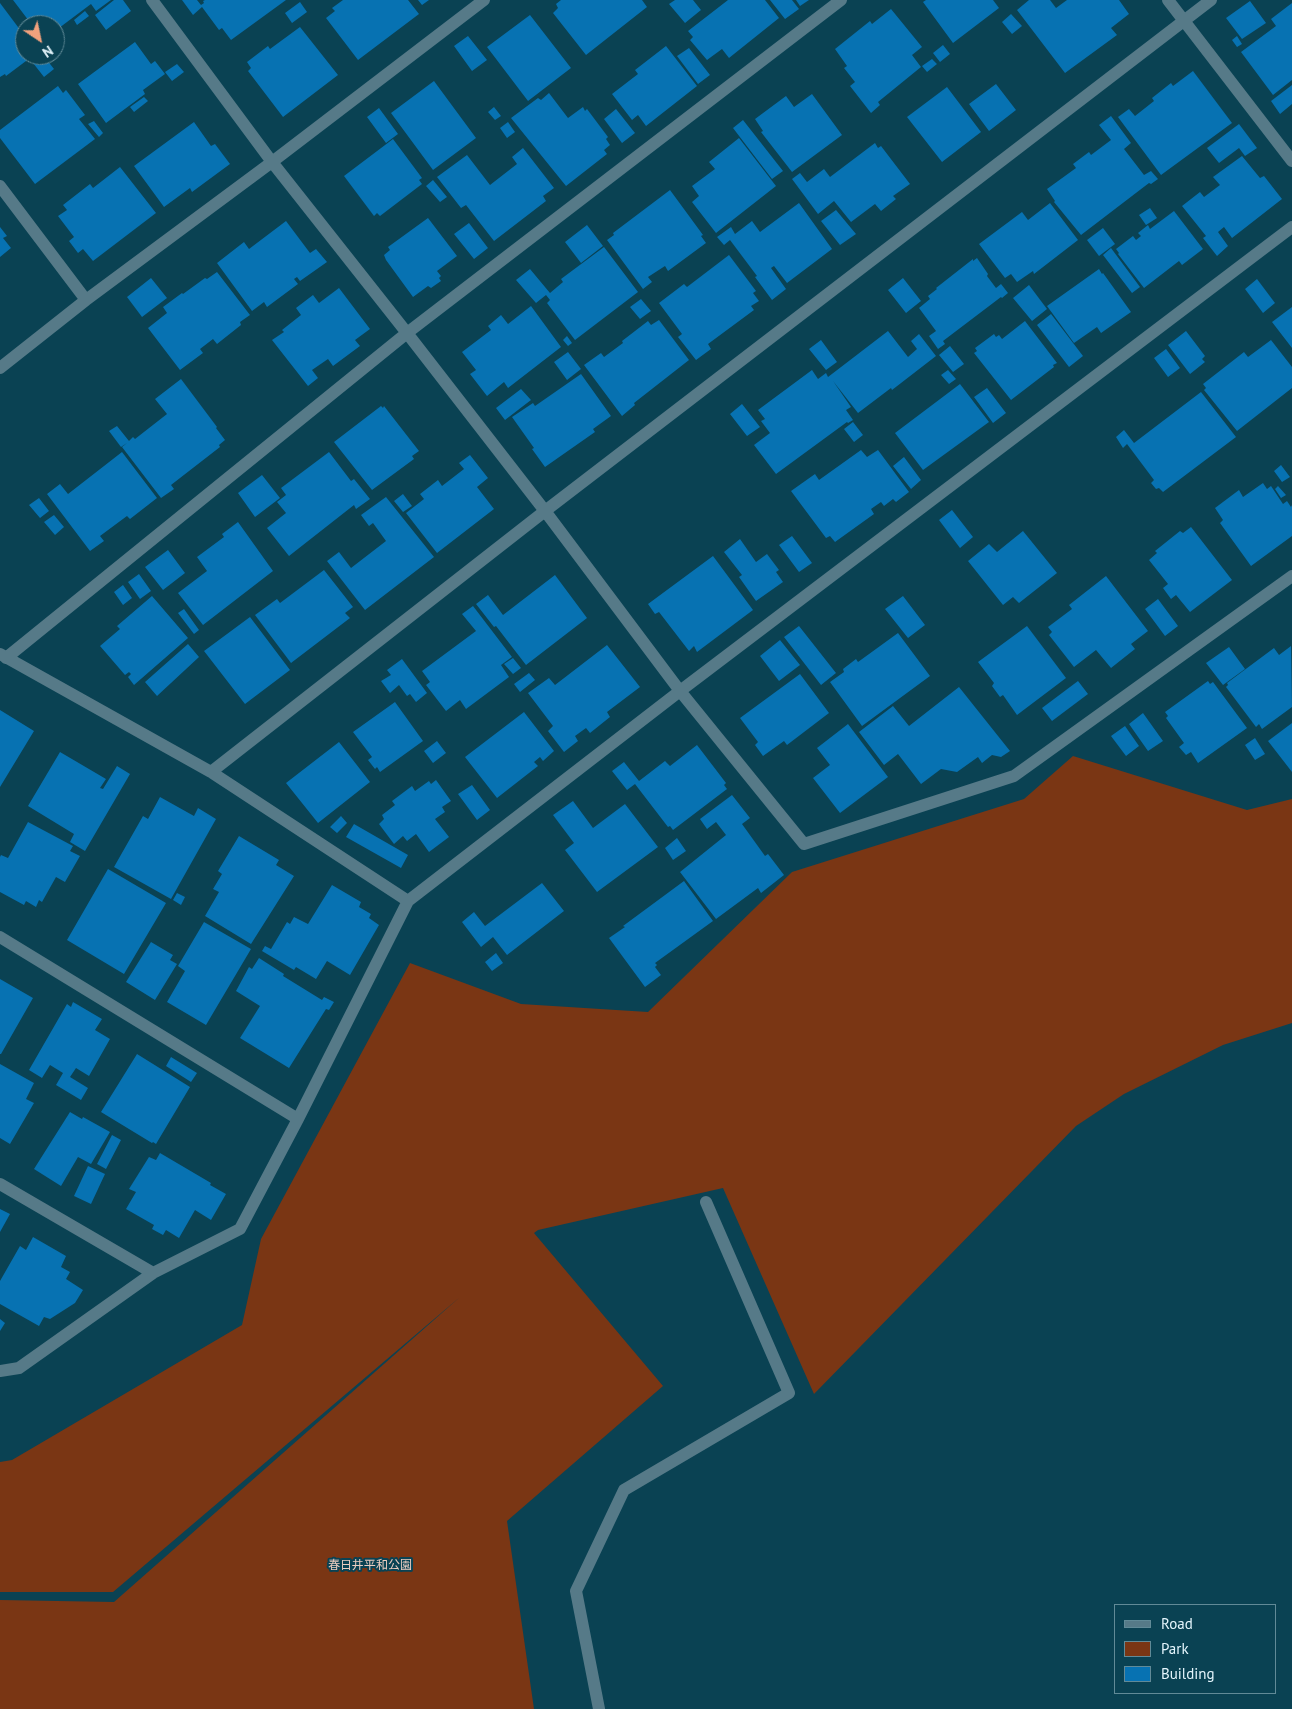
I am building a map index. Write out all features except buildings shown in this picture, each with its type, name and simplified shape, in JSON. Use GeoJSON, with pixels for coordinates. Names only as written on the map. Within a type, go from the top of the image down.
{"type":"FeatureCollection","features":[{"type":"Feature","properties":{"kind":"street"},"geometry":{"type":"LineString","coordinates":[[152,0],[272,162],[408,333],[680,691],[804,844],[1014,776],[1292,576]]}},
{"type":"Feature","properties":{"kind":"street"},"geometry":{"type":"LineString","coordinates":[[0,368],[86,300],[272,162],[484,0]]}},
{"type":"Feature","properties":{"kind":"street"},"geometry":{"type":"LineString","coordinates":[[408,901],[211,772],[3,656],[408,333],[841,0]]}},
{"type":"Feature","properties":{"kind":"street"},"geometry":{"type":"LineString","coordinates":[[1168,0],[1292,161]]}},
{"type":"Feature","properties":{"kind":"street"},"geometry":{"type":"LineString","coordinates":[[211,772],[545,511],[1211,0]]}},
{"type":"Feature","properties":{"kind":"street"},"geometry":{"type":"LineString","coordinates":[[0,186],[86,300]]}},
{"type":"Feature","properties":{"kind":"street"},"geometry":{"type":"LineString","coordinates":[[0,1371],[19,1368],[153,1273],[240,1228],[298,1119],[408,901],[680,691],[1292,227]]}},
{"type":"Feature","properties":{"kind":"street"},"geometry":{"type":"LineString","coordinates":[[0,937],[298,1119]]}},
{"type":"Feature","properties":{"kind":"street"},"geometry":{"type":"LineString","coordinates":[[0,1184],[153,1273]]}},
{"type":"Feature","properties":{"kind":"street"},"geometry":{"type":"LineString","coordinates":[[599,1709],[576,1591],[624,1490],[789,1393],[706,1202]]}},
{"type":"Feature","properties":{"kind":"green space","name":"春日井平和公園"},"geometry":{"type":"Polygon","coordinates":[[[1073,756],[1247,810],[1292,799],[1292,1023],[1223,1045],[1124,1094],[1076,1126],[814,1394],[723,1188],[538,1230],[534,1233],[663,1386],[507,1521],[534,1709],[0,1709],[0,1600],[114,1602],[460,1297],[113,1592],[0,1592],[0,1462],[12,1460],[242,1325],[261,1239],[410,963],[521,1004],[648,1012],[792,872],[1024,799],[1073,756]]]}}]}
